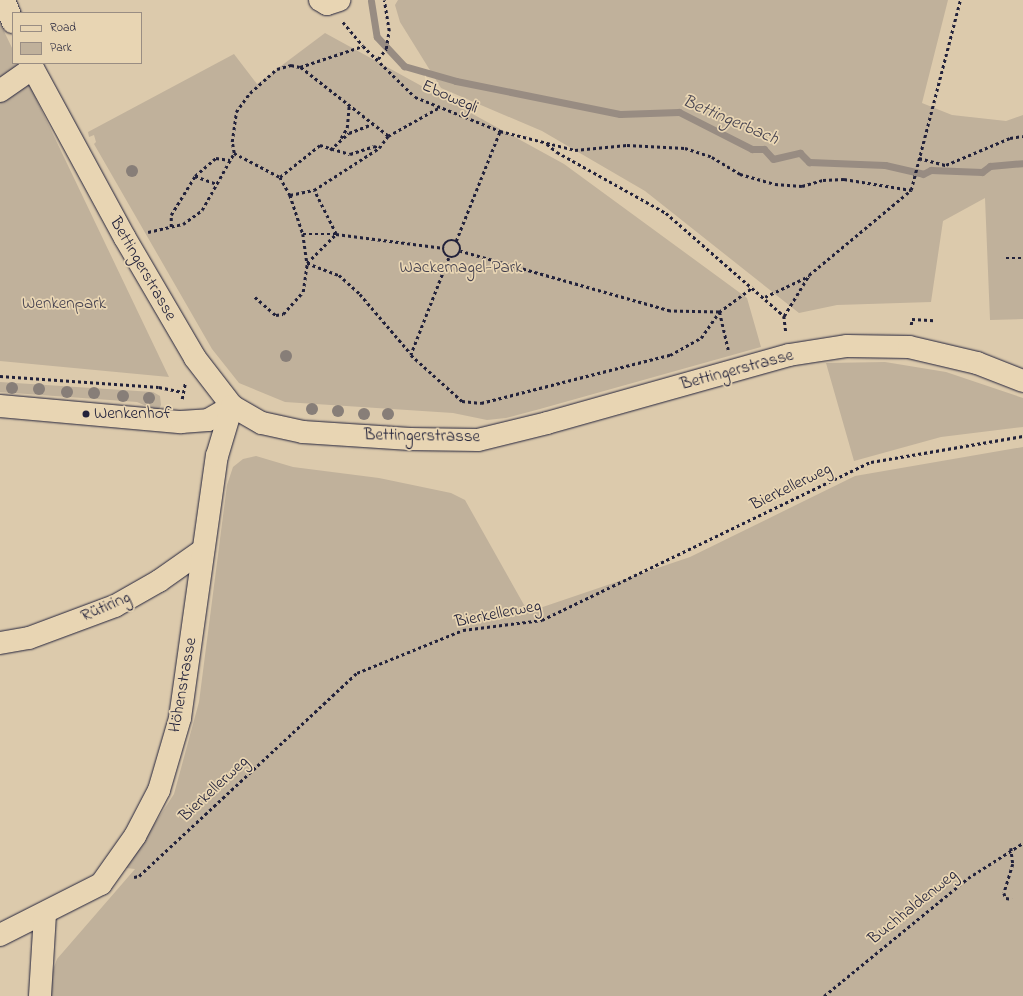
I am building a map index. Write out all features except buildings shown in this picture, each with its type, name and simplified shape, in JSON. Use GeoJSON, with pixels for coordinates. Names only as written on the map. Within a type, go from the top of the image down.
{"type":"FeatureCollection","features":[{"type":"Feature","properties":{"kind":"street"},"geometry":{"type":"LineString","coordinates":[[4,0],[12,20]]}},
{"type":"Feature","properties":{"kind":"street"},"geometry":{"type":"LineString","coordinates":[[0,91],[31,66]]}},
{"type":"Feature","properties":{"kind":"street","name":"Bettingerstrasse"},"geometry":{"type":"LineString","coordinates":[[31,66],[125,238],[195,358],[232,406],[262,423],[303,432],[410,439],[478,440],[547,423],[789,355],[847,346],[909,347],[977,362],[1023,381]]}},
{"type":"Feature","properties":{"kind":"street"},"geometry":{"type":"LineString","coordinates":[[0,406],[181,422],[208,420],[232,406]]}},
{"type":"Feature","properties":{"kind":"street","name":"Höhenstrasse"},"geometry":{"type":"LineString","coordinates":[[0,935],[46,914],[101,884],[135,836],[159,790],[180,718],[217,456],[232,406]]}},
{"type":"Feature","properties":{"kind":"street","name":"Rütiring"},"geometry":{"type":"LineString","coordinates":[[0,643],[30,638],[115,606],[159,581],[203,550]]}},
{"type":"Feature","properties":{"kind":"street"},"geometry":{"type":"LineString","coordinates":[[40,996],[46,914]]}},
{"type":"Feature","properties":{"kind":"path"},"geometry":{"type":"LineString","coordinates":[[378,59],[386,49],[389,32],[384,0]]}},
{"type":"Feature","properties":{"kind":"path"},"geometry":{"type":"LineString","coordinates":[[764,297],[809,275],[911,190],[960,0]]}},
{"type":"Feature","properties":{"kind":"path","name":"Ebowegli"},"geometry":{"type":"LineString","coordinates":[[328,1],[363,46],[415,96],[500,131],[575,150],[627,145],[684,148],[712,157],[740,174],[775,184],[802,186],[823,180],[844,179],[911,190]]}},
{"type":"Feature","properties":{"kind":"path"},"geometry":{"type":"LineString","coordinates":[[300,67],[363,46]]}},
{"type":"Feature","properties":{"kind":"path"},"geometry":{"type":"LineString","coordinates":[[125,238],[171,227],[193,218],[202,210],[234,154],[232,142],[236,112],[250,93],[277,69],[291,65],[300,67],[388,136]]}},
{"type":"Feature","properties":{"kind":"path"},"geometry":{"type":"LineString","coordinates":[[338,142],[347,128],[349,106]]}},
{"type":"Feature","properties":{"kind":"path"},"geometry":{"type":"LineString","coordinates":[[290,194],[314,190],[379,148],[388,136],[440,107]]}},
{"type":"Feature","properties":{"kind":"path"},"geometry":{"type":"LineString","coordinates":[[330,150],[349,132],[372,124]]}},
{"type":"Feature","properties":{"kind":"path"},"geometry":{"type":"LineString","coordinates":[[456,241],[500,131]]}},
{"type":"Feature","properties":{"kind":"path"},"geometry":{"type":"LineString","coordinates":[[919,158],[946,166],[1010,138],[1023,136]]}},
{"type":"Feature","properties":{"kind":"path"},"geometry":{"type":"LineString","coordinates":[[546,143],[557,152],[666,213],[754,287],[784,316]]}},
{"type":"Feature","properties":{"kind":"path"},"geometry":{"type":"LineString","coordinates":[[280,178],[320,145],[330,150],[350,154],[374,146],[379,148]]}},
{"type":"Feature","properties":{"kind":"path"},"geometry":{"type":"LineString","coordinates":[[234,154],[280,178],[290,194],[302,234],[307,263],[302,292],[283,314],[276,314],[255,297]]}},
{"type":"Feature","properties":{"kind":"path"},"geometry":{"type":"LineString","coordinates":[[171,227],[171,215],[194,176],[216,158],[230,160]]}},
{"type":"Feature","properties":{"kind":"path"},"geometry":{"type":"LineString","coordinates":[[194,176],[217,184]]}},
{"type":"Feature","properties":{"kind":"path"},"geometry":{"type":"LineString","coordinates":[[314,190],[336,234]]}},
{"type":"Feature","properties":{"kind":"path"},"geometry":{"type":"LineString","coordinates":[[302,234],[336,234],[444,248]]}},
{"type":"Feature","properties":{"kind":"path"},"geometry":{"type":"LineString","coordinates":[[307,263],[336,234]]}},
{"type":"Feature","properties":{"kind":"path"},"geometry":{"type":"LineString","coordinates":[[444,248],[446,244],[456,241]]}},
{"type":"Feature","properties":{"kind":"path"},"geometry":{"type":"LineString","coordinates":[[449,258],[458,256],[460,251],[460,243],[456,241]]}},
{"type":"Feature","properties":{"kind":"path"},"geometry":{"type":"LineString","coordinates":[[411,355],[449,258],[444,248]]}},
{"type":"Feature","properties":{"kind":"path"},"geometry":{"type":"LineString","coordinates":[[460,251],[670,311],[719,312]]}},
{"type":"Feature","properties":{"kind":"path"},"geometry":{"type":"LineString","coordinates":[[1006,258],[1023,258]]}},
{"type":"Feature","properties":{"kind":"path"},"geometry":{"type":"LineString","coordinates":[[307,263],[340,275],[360,294],[411,355],[462,401],[481,403],[670,355],[701,338],[719,312],[754,287]]}},
{"type":"Feature","properties":{"kind":"path"},"geometry":{"type":"LineString","coordinates":[[789,355],[784,316],[809,275]]}},
{"type":"Feature","properties":{"kind":"path"},"geometry":{"type":"LineString","coordinates":[[719,312],[732,370]]}},
{"type":"Feature","properties":{"kind":"path"},"geometry":{"type":"LineString","coordinates":[[181,422],[182,392],[195,358]]}},
{"type":"Feature","properties":{"kind":"path"},"geometry":{"type":"LineString","coordinates":[[0,376],[159,387],[182,392]]}},
{"type":"Feature","properties":{"kind":"path","name":"Bierkellerweg"},"geometry":{"type":"LineString","coordinates":[[101,884],[139,876],[357,673],[463,630],[542,620],[871,462],[1023,436]]}},
{"type":"Feature","properties":{"kind":"path","name":"Buchhaldenweg"},"geometry":{"type":"LineString","coordinates":[[824,996],[968,878],[1011,848],[1023,843]]}},
{"type":"Feature","properties":{"kind":"path"},"geometry":{"type":"LineString","coordinates":[[1011,848],[1013,864],[1004,893],[1006,898],[1012,899]]}},
{"type":"Feature","properties":{"kind":"green space"},"geometry":{"type":"Polygon","coordinates":[[[398,0],[948,0],[922,103],[952,115],[1006,121],[1023,115],[1023,319],[990,320],[985,198],[943,221],[931,302],[837,305],[799,313],[645,191],[542,131],[441,88],[400,22],[395,5],[398,0]]]}},
{"type":"Feature","properties":{"kind":"green space","name":"Wenkenpark"},"geometry":{"type":"Polygon","coordinates":[[[0,23],[12,48],[12,64],[19,64],[169,377],[0,361],[0,23]]]}},
{"type":"Feature","properties":{"kind":"green space","name":"Wackernagel-Park"},"geometry":{"type":"Polygon","coordinates":[[[325,33],[564,164],[747,298],[761,347],[540,409],[506,418],[487,420],[453,413],[285,402],[239,383],[212,349],[94,144],[96,142],[94,135],[89,137],[88,132],[234,54],[257,84],[325,33]]]}},
{"type":"Feature","properties":{"kind":"green space"},"geometry":{"type":"Polygon","coordinates":[[[885,362],[946,372],[1023,398],[1023,427],[941,437],[854,461],[826,363],[885,362]]]}},
{"type":"Feature","properties":{"kind":"green space"},"geometry":{"type":"Polygon","coordinates":[[[0,382],[153,392],[160,396],[161,405],[158,411],[137,402],[0,392],[0,382]]]}},
{"type":"Feature","properties":{"kind":"green space"},"geometry":{"type":"Polygon","coordinates":[[[1023,447],[1023,996],[43,996],[57,959],[135,869],[126,868],[174,794],[199,702],[227,485],[233,467],[243,459],[256,456],[293,467],[379,478],[451,493],[465,500],[528,612],[690,557],[855,476],[1023,447]]]}},
{"type":"Feature","properties":{"kind":"waterway","name":"Bettingerbach"},"geometry":{"type":"LineString","coordinates":[[371,1],[377,37],[404,66],[456,81],[620,114],[679,112],[752,149],[764,149],[773,159],[800,153],[809,162],[885,165],[923,174],[931,170],[982,172],[990,166],[1023,163]]}},
{"type":"Feature","properties":{"kind":"place","name":"Wenkenhof"},"geometry":{"type":"Point","coordinates":[86,414]}}]}
